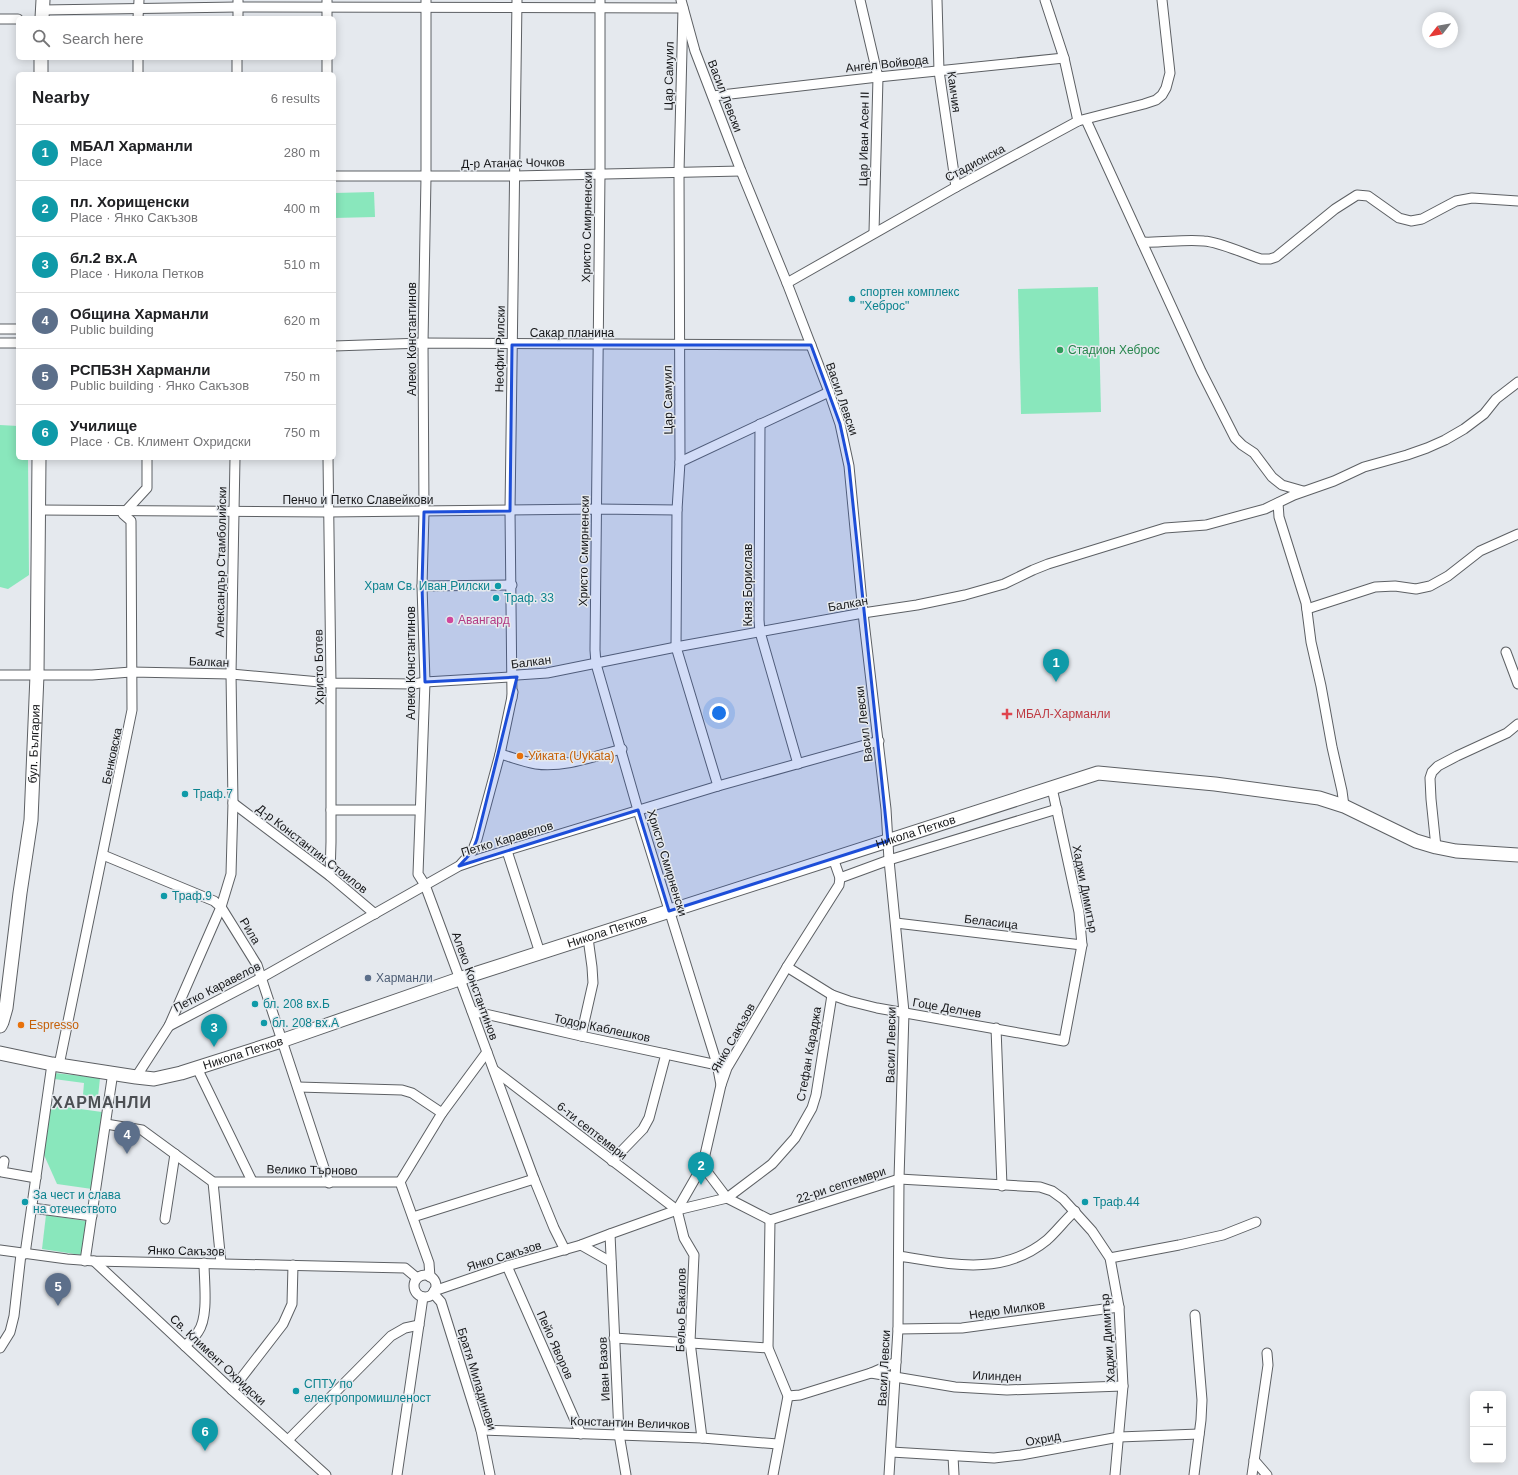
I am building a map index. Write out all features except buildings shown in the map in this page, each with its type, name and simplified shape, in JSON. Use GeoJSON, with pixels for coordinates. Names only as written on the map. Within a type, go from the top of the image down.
{"type":"FeatureCollection","features":[{"type":"Feature","properties":{"kind":"street","name":"Цар Иван Асен II"},"geometry":{"type":"LineString","coordinates":[[860,0],[878,77],[874,232]]}},
{"type":"Feature","properties":{"kind":"street","name":"Камчия"},"geometry":{"type":"LineString","coordinates":[[937,0],[939,71],[956,187]]}},
{"type":"Feature","properties":{"kind":"street"},"geometry":{"type":"LineString","coordinates":[[1046,0],[1082,120],[1142,242],[1201,371],[1235,438],[1254,453],[1272,477],[1282,485],[1303,492]]}},
{"type":"Feature","properties":{"kind":"street"},"geometry":{"type":"LineString","coordinates":[[1155,0],[1162,0]]}},
{"type":"Feature","properties":{"kind":"street","name":"Стадионска"},"geometry":{"type":"LineString","coordinates":[[787,283],[874,232],[1082,120],[1156,100],[1162,95],[1166,88],[1170,72],[1162,0]]}},
{"type":"Feature","properties":{"kind":"street"},"geometry":{"type":"LineString","coordinates":[[327,3],[327,16]]}},
{"type":"Feature","properties":{"kind":"street"},"geometry":{"type":"LineString","coordinates":[[42,9],[138,9],[238,4],[327,3],[682,4]]}},
{"type":"Feature","properties":{"kind":"street","name":"Неофит Рилски"},"geometry":{"type":"LineString","coordinates":[[460,866],[472,852],[500,754],[512,698],[514,676],[510,510],[517,3]]}},
{"type":"Feature","properties":{"kind":"street"},"geometry":{"type":"LineString","coordinates":[[238,4],[238,16]]}},
{"type":"Feature","properties":{"kind":"street","name":"Алеко Константинов"},"geometry":{"type":"LineString","coordinates":[[426,4],[426,177],[423,344],[424,512],[422,586],[425,682],[418,874],[425,885],[534,1179],[554,1228],[566,1250]]}},
{"type":"Feature","properties":{"kind":"street","name":"Христо Смирненски"},"geometry":{"type":"LineString","coordinates":[[600,4],[596,664],[622,749],[638,810],[717,1064],[721,1085]]}},
{"type":"Feature","properties":{"kind":"street","name":"Васил Левски"},"geometry":{"type":"LineString","coordinates":[[682,4],[695,50],[741,171],[787,283],[829,392],[840,424],[849,466],[863,613],[886,809],[889,860],[904,1012],[899,1179],[900,1256],[898,1330],[889,1475]]}},
{"type":"Feature","properties":{"kind":"street","name":"Цар Самуил"},"geometry":{"type":"LineString","coordinates":[[682,4],[679,172],[680,462],[677,510],[676,647],[718,786]]}},
{"type":"Feature","properties":{"kind":"street"},"geometry":{"type":"LineString","coordinates":[[0,19],[16,18]]}},
{"type":"Feature","properties":{"kind":"street","name":"Ангел Войвода"},"geometry":{"type":"LineString","coordinates":[[713,96],[1064,58]]}},
{"type":"Feature","properties":{"kind":"street"},"geometry":{"type":"LineString","coordinates":[[41,60],[41,72]]}},
{"type":"Feature","properties":{"kind":"street"},"geometry":{"type":"LineString","coordinates":[[138,60],[138,72]]}},
{"type":"Feature","properties":{"kind":"street"},"geometry":{"type":"LineString","coordinates":[[237,60],[237,72]]}},
{"type":"Feature","properties":{"kind":"street"},"geometry":{"type":"LineString","coordinates":[[327,60],[327,72]]}},
{"type":"Feature","properties":{"kind":"street","name":"Д-р Атанас Чочков"},"geometry":{"type":"LineString","coordinates":[[336,176],[515,176],[741,171]]}},
{"type":"Feature","properties":{"kind":"street"},"geometry":{"type":"LineString","coordinates":[[1142,242],[1156,243],[1186,240],[1206,241],[1261,259],[1270,259],[1276,257],[1335,209],[1357,196],[1368,196],[1399,218],[1411,221],[1422,219],[1456,201],[1472,198],[1518,201]]}},
{"type":"Feature","properties":{"kind":"street"},"geometry":{"type":"LineString","coordinates":[[0,329],[16,329]]}},
{"type":"Feature","properties":{"kind":"street"},"geometry":{"type":"LineString","coordinates":[[0,343],[16,343]]}},
{"type":"Feature","properties":{"kind":"street","name":"Сакар планина"},"geometry":{"type":"LineString","coordinates":[[336,346],[423,344],[811,345]]}},
{"type":"Feature","properties":{"kind":"street","name":"Балкан"},"geometry":{"type":"LineString","coordinates":[[0,675],[92,675],[131,672],[230,674],[331,683],[414,684],[547,674],[676,647],[863,613],[917,605],[965,595],[1004,584],[1048,564],[1165,528],[1182,526],[1196,527],[1265,509],[1364,467],[1407,456],[1445,440],[1479,418],[1496,399],[1518,382]]}},
{"type":"Feature","properties":{"kind":"street"},"geometry":{"type":"LineString","coordinates":[[680,462],[829,392]]}},
{"type":"Feature","properties":{"kind":"street","name":"Княз Борислав"},"geometry":{"type":"LineString","coordinates":[[760,424],[760,632],[798,764]]}},
{"type":"Feature","properties":{"kind":"street","name":"бул. България"},"geometry":{"type":"LineString","coordinates":[[0,1026],[6,1008],[20,893],[31,820],[37,675],[39,510],[38,460]]}},
{"type":"Feature","properties":{"kind":"street"},"geometry":{"type":"LineString","coordinates":[[125,511],[147,488],[147,460]]}},
{"type":"Feature","properties":{"kind":"street","name":"Александър Стамболийски"},"geometry":{"type":"LineString","coordinates":[[136,1077],[169,1026],[221,907],[231,874],[233,803],[230,674],[235,512],[235,460]]}},
{"type":"Feature","properties":{"kind":"street","name":"Христо Ботев"},"geometry":{"type":"LineString","coordinates":[[328,460],[331,683],[330,876]]}},
{"type":"Feature","properties":{"kind":"street"},"geometry":{"type":"LineString","coordinates":[[1278,503],[1279,517],[1300,581],[1307,609],[1311,642],[1344,806]]}},
{"type":"Feature","properties":{"kind":"street","name":"Пенчо и Петко Славейкови"},"geometry":{"type":"LineString","coordinates":[[39,510],[424,512],[597,509],[677,510]]}},
{"type":"Feature","properties":{"kind":"street","name":"Бенковска"},"geometry":{"type":"LineString","coordinates":[[0,1348],[10,1332],[14,1316],[23,1254],[56,1064],[132,717],[131,520],[124,514],[125,511]]}},
{"type":"Feature","properties":{"kind":"street"},"geometry":{"type":"LineString","coordinates":[[1307,609],[1375,587],[1395,586],[1416,589],[1430,586],[1448,576],[1480,551],[1518,534]]}},
{"type":"Feature","properties":{"kind":"street"},"geometry":{"type":"LineString","coordinates":[[422,586],[512,585]]}},
{"type":"Feature","properties":{"kind":"street"},"geometry":{"type":"LineString","coordinates":[[1506,652],[1518,684]]}},
{"type":"Feature","properties":{"kind":"street"},"geometry":{"type":"LineString","coordinates":[[1436,848],[1431,799],[1430,778],[1432,772],[1438,766],[1457,756],[1507,733],[1518,724]]}},
{"type":"Feature","properties":{"kind":"street","name":"Петко Каравелов"},"geometry":{"type":"LineString","coordinates":[[169,1026],[261,978],[460,866],[638,810],[879,740]]}},
{"type":"Feature","properties":{"kind":"street"},"geometry":{"type":"LineString","coordinates":[[500,754],[536,764],[556,764],[574,762],[622,749]]}},
{"type":"Feature","properties":{"kind":"street","name":"Никола Петков"},"geometry":{"type":"LineString","coordinates":[[0,1053],[56,1064],[154,1079],[181,1073],[281,1041],[459,979],[1098,773],[1215,784],[1319,798],[1344,806],[1416,842],[1436,848],[1456,851],[1518,855]]}},
{"type":"Feature","properties":{"kind":"street","name":"Хаджи Димитър"},"geometry":{"type":"LineString","coordinates":[[1052,788],[1080,912],[1082,945],[1064,1041]]}},
{"type":"Feature","properties":{"kind":"street","name":"Д-р Константин Стоилов"},"geometry":{"type":"LineString","coordinates":[[233,803],[330,876],[376,914]]}},
{"type":"Feature","properties":{"kind":"street"},"geometry":{"type":"LineString","coordinates":[[833,858],[840,878],[889,860],[1057,809]]}},
{"type":"Feature","properties":{"kind":"street"},"geometry":{"type":"LineString","coordinates":[[331,810],[420,810]]}},
{"type":"Feature","properties":{"kind":"street"},"geometry":{"type":"LineString","coordinates":[[507,851],[540,953]]}},
{"type":"Feature","properties":{"kind":"street","name":"Рила"},"geometry":{"type":"LineString","coordinates":[[103,855],[214,901],[221,907],[257,966],[329,1183]]}},
{"type":"Feature","properties":{"kind":"street","name":"Янко Сакъзов"},"geometry":{"type":"LineString","coordinates":[[433,1292],[507,1266],[581,1245],[677,1210],[702,1165],[721,1085],[727,1068],[787,967],[839,885],[840,878]]}},
{"type":"Feature","properties":{"kind":"street","name":"Беласица"},"geometry":{"type":"LineString","coordinates":[[896,923],[1082,945]]}},
{"type":"Feature","properties":{"kind":"street"},"geometry":{"type":"LineString","coordinates":[[581,1036],[593,983],[588,938]]}},
{"type":"Feature","properties":{"kind":"street","name":"Гоце Делчев"},"geometry":{"type":"LineString","coordinates":[[787,967],[832,995],[849,1001],[877,1008],[1064,1041]]}},
{"type":"Feature","properties":{"kind":"street","name":"Стефан Караджа"},"geometry":{"type":"LineString","coordinates":[[677,1210],[727,1198],[772,1164],[795,1138],[812,1108],[816,1095],[832,995]]}},
{"type":"Feature","properties":{"kind":"street","name":"Тодор Каблешков"},"geometry":{"type":"LineString","coordinates":[[472,1011],[581,1036],[717,1064],[727,1068]]}},
{"type":"Feature","properties":{"kind":"street"},"geometry":{"type":"LineString","coordinates":[[996,1028],[1002,1186]]}},
{"type":"Feature","properties":{"kind":"street"},"geometry":{"type":"LineString","coordinates":[[430,1277],[428,1263],[400,1182],[442,1113],[487,1052]]}},
{"type":"Feature","properties":{"kind":"street"},"geometry":{"type":"LineString","coordinates":[[612,1161],[644,1129],[649,1118],[666,1054]]}},
{"type":"Feature","properties":{"kind":"street"},"geometry":{"type":"LineString","coordinates":[[197,1068],[252,1181]]}},
{"type":"Feature","properties":{"kind":"street","name":"6-ти септември"},"geometry":{"type":"LineString","coordinates":[[493,1069],[677,1210]]}},
{"type":"Feature","properties":{"kind":"street"},"geometry":{"type":"LineString","coordinates":[[90,1261],[92,1216],[113,1072]]}},
{"type":"Feature","properties":{"kind":"street"},"geometry":{"type":"LineString","coordinates":[[298,1087],[402,1090],[412,1093],[442,1113]]}},
{"type":"Feature","properties":{"kind":"street"},"geometry":{"type":"LineString","coordinates":[[106,1124],[142,1130],[213,1182],[221,1263]]}},
{"type":"Feature","properties":{"kind":"street"},"geometry":{"type":"LineString","coordinates":[[165,1219],[176,1154]]}},
{"type":"Feature","properties":{"kind":"street"},"geometry":{"type":"LineString","coordinates":[[4,1161],[2,1172],[36,1178]]}},
{"type":"Feature","properties":{"kind":"street"},"geometry":{"type":"LineString","coordinates":[[702,1165],[727,1198],[770,1220],[768,1348],[788,1396],[773,1475]]}},
{"type":"Feature","properties":{"kind":"street"},"geometry":{"type":"LineString","coordinates":[[413,1216],[534,1179]]}},
{"type":"Feature","properties":{"kind":"street","name":"22-ри септември"},"geometry":{"type":"LineString","coordinates":[[770,1220],[899,1179],[1040,1187],[1052,1191],[1075,1211]]}},
{"type":"Feature","properties":{"kind":"street","name":"Велико Търново"},"geometry":{"type":"LineString","coordinates":[[213,1182],[400,1182]]}},
{"type":"Feature","properties":{"kind":"street"},"geometry":{"type":"LineString","coordinates":[[32,1208],[92,1216]]}},
{"type":"Feature","properties":{"kind":"street","name":"Бельо Бакалов"},"geometry":{"type":"LineString","coordinates":[[677,1210],[684,1238],[694,1255],[690,1342],[702,1438]]}},
{"type":"Feature","properties":{"kind":"street"},"geometry":{"type":"LineString","coordinates":[[900,1256],[963,1266],[992,1264],[1013,1259],[1030,1252],[1047,1240],[1075,1211]]}},
{"type":"Feature","properties":{"kind":"street","name":"Хаджи Димитър"},"geometry":{"type":"LineString","coordinates":[[1075,1211],[1092,1231],[1110,1258],[1119,1307],[1123,1386],[1115,1475]]}},
{"type":"Feature","properties":{"kind":"street"},"geometry":{"type":"LineString","coordinates":[[1110,1258],[1223,1235],[1256,1222]]}},
{"type":"Feature","properties":{"kind":"street","name":"Иван Вазов"},"geometry":{"type":"LineString","coordinates":[[610,1234],[619,1434],[626,1475]]}},
{"type":"Feature","properties":{"kind":"street"},"geometry":{"type":"LineString","coordinates":[[581,1245],[611,1262]]}},
{"type":"Feature","properties":{"kind":"street","name":"Янко Сакъзов"},"geometry":{"type":"LineString","coordinates":[[0,1250],[90,1261],[404,1268],[418,1278]]}},
{"type":"Feature","properties":{"kind":"street","name":"Св. Климент Охридски"},"geometry":{"type":"LineString","coordinates":[[90,1261],[326,1475]]}},
{"type":"Feature","properties":{"kind":"street"},"geometry":{"type":"LineString","coordinates":[[185,1346],[199,1332],[202,1323],[204,1314],[204,1263]]}},
{"type":"Feature","properties":{"kind":"street"},"geometry":{"type":"LineString","coordinates":[[232,1390],[283,1324],[292,1304],[293,1265]]}},
{"type":"Feature","properties":{"kind":"street","name":"Пейо Яворов"},"geometry":{"type":"LineString","coordinates":[[507,1266],[581,1434]]}},
{"type":"Feature","properties":{"kind":"street"},"geometry":{"type":"LineString","coordinates":[[426,1275],[430,1277],[434,1280],[435,1284],[433,1292],[429,1296],[423,1296],[416,1292],[414,1287],[418,1278],[426,1275]]}},
{"type":"Feature","properties":{"kind":"street","name":"Братя Миладинови"},"geometry":{"type":"LineString","coordinates":[[433,1292],[441,1302],[481,1430],[490,1475]]}},
{"type":"Feature","properties":{"kind":"street"},"geometry":{"type":"LineString","coordinates":[[397,1475],[423,1296]]}},
{"type":"Feature","properties":{"kind":"street","name":"Недю Милков"},"geometry":{"type":"LineString","coordinates":[[898,1330],[962,1328],[1119,1307]]}},
{"type":"Feature","properties":{"kind":"street"},"geometry":{"type":"LineString","coordinates":[[1194,1475],[1202,1400],[1195,1315]]}},
{"type":"Feature","properties":{"kind":"street"},"geometry":{"type":"LineString","coordinates":[[288,1440],[391,1336],[405,1328],[419,1325]]}},
{"type":"Feature","properties":{"kind":"street"},"geometry":{"type":"LineString","coordinates":[[614,1338],[768,1348]]}},
{"type":"Feature","properties":{"kind":"street"},"geometry":{"type":"LineString","coordinates":[[1252,1475],[1268,1365],[1267,1353]]}},
{"type":"Feature","properties":{"kind":"street","name":"Илинден"},"geometry":{"type":"LineString","coordinates":[[788,1396],[800,1395],[870,1373],[896,1362]]}},
{"type":"Feature","properties":{"kind":"street","name":"Илинден"},"geometry":{"type":"LineString","coordinates":[[870,1373],[955,1387],[1007,1390],[1123,1386]]}},
{"type":"Feature","properties":{"kind":"street","name":"Константин Величков"},"geometry":{"type":"LineString","coordinates":[[481,1430],[619,1434],[702,1438],[778,1444]]}},
{"type":"Feature","properties":{"kind":"street","name":"Охрид"},"geometry":{"type":"LineString","coordinates":[[891,1452],[994,1458],[1021,1455],[1119,1437],[1199,1434]]}},
{"type":"Feature","properties":{"kind":"street"},"geometry":{"type":"LineString","coordinates":[[953,1456],[954,1475]]}},
{"type":"Feature","properties":{"kind":"street"},"geometry":{"type":"LineString","coordinates":[[1254,1460],[1267,1475]]}},
{"type":"Feature","properties":{"kind":"highlighted area"},"geometry":{"type":"Polygon","coordinates":[[[512,345],[811,345],[840,424],[849,466],[888,841],[669,911],[638,810],[459,866],[472,852],[477,839],[517,677],[425,682],[422,586],[424,512],[510,511],[512,345]]]}},
{"type":"Feature","properties":{"kind":"green space"},"geometry":{"type":"Polygon","coordinates":[[[374,192],[375,217],[336,218],[336,193],[374,192]]]}},
{"type":"Feature","properties":{"kind":"green space","name":"Стадион Хеброс"},"geometry":{"type":"Polygon","coordinates":[[[1098,287],[1101,412],[1021,414],[1018,289],[1098,287]]]}},
{"type":"Feature","properties":{"kind":"green space"},"geometry":{"type":"Polygon","coordinates":[[[0,425],[16,426],[16,460],[28,460],[29,575],[8,589],[0,587],[0,425]]]}},
{"type":"Feature","properties":{"kind":"green space"},"geometry":{"type":"Polygon","coordinates":[[[55,1073],[100,1078],[98,1097],[83,1095],[84,1083],[54,1079],[55,1073]]]}},
{"type":"Feature","properties":{"kind":"green space"},"geometry":{"type":"Polygon","coordinates":[[[51,1105],[102,1112],[92,1189],[57,1184],[44,1155],[51,1105]]]}},
{"type":"Feature","properties":{"kind":"green space"},"geometry":{"type":"Polygon","coordinates":[[[46,1215],[86,1221],[81,1255],[42,1249],[46,1215]]]}},
{"type":"Feature","properties":{"kind":"place","name":"спортен комплекс \"Хеброс\""},"geometry":{"type":"Point","coordinates":[852,299]}},
{"type":"Feature","properties":{"kind":"place","name":"Стадион Хеброс"},"geometry":{"type":"Point","coordinates":[1060,350]}},
{"type":"Feature","properties":{"kind":"place","name":"Храм Св. Иван Рилски"},"geometry":{"type":"Point","coordinates":[498,586]}},
{"type":"Feature","properties":{"kind":"place","name":"Траф. 33"},"geometry":{"type":"Point","coordinates":[496,598]}},
{"type":"Feature","properties":{"kind":"place","name":"Авангард"},"geometry":{"type":"Point","coordinates":[450,620]}},
{"type":"Feature","properties":{"kind":"place","name":"МБАЛ Харманли"},"geometry":{"type":"Point","coordinates":[1056,682]}},
{"type":"Feature","properties":{"kind":"place","name":"МБАЛ-Харманли"},"geometry":{"type":"Point","coordinates":[1007,714]}},
{"type":"Feature","properties":{"kind":"place","name":"Уйката (Uykata)"},"geometry":{"type":"Point","coordinates":[520,756]}},
{"type":"Feature","properties":{"kind":"place","name":"Траф.7"},"geometry":{"type":"Point","coordinates":[185,794]}},
{"type":"Feature","properties":{"kind":"place","name":"Траф.9"},"geometry":{"type":"Point","coordinates":[164,896]}},
{"type":"Feature","properties":{"kind":"place","name":"Харманли"},"geometry":{"type":"Point","coordinates":[368,978]}},
{"type":"Feature","properties":{"kind":"place","name":"бл. 208 вх.Б"},"geometry":{"type":"Point","coordinates":[255,1004]}},
{"type":"Feature","properties":{"kind":"place","name":"бл. 208 вх.А"},"geometry":{"type":"Point","coordinates":[264,1023]}},
{"type":"Feature","properties":{"kind":"place","name":"Espresso"},"geometry":{"type":"Point","coordinates":[21,1025]}},
{"type":"Feature","properties":{"kind":"place","name":"бл.2 вх.А"},"geometry":{"type":"Point","coordinates":[214,1047]}},
{"type":"Feature","properties":{"kind":"place","name":"Община Харманли"},"geometry":{"type":"Point","coordinates":[127,1154]}},
{"type":"Feature","properties":{"kind":"place","name":"пл. Хорищенски"},"geometry":{"type":"Point","coordinates":[701,1185]}},
{"type":"Feature","properties":{"kind":"place","name":"За чест и слава на отечеството"},"geometry":{"type":"Point","coordinates":[25,1202]}},
{"type":"Feature","properties":{"kind":"place","name":"Траф.44"},"geometry":{"type":"Point","coordinates":[1085,1202]}},
{"type":"Feature","properties":{"kind":"place","name":"РСПБЗН Харманли"},"geometry":{"type":"Point","coordinates":[58,1306]}},
{"type":"Feature","properties":{"kind":"place","name":"СПТУ по електропромишленост"},"geometry":{"type":"Point","coordinates":[296,1391]}},
{"type":"Feature","properties":{"kind":"place","name":"Училище"},"geometry":{"type":"Point","coordinates":[205,1451]}},
{"type":"Feature","properties":{"kind":"district","name":"ХАРМАНЛИ"},"geometry":{"type":"Point","coordinates":[102,1102]}}]}
